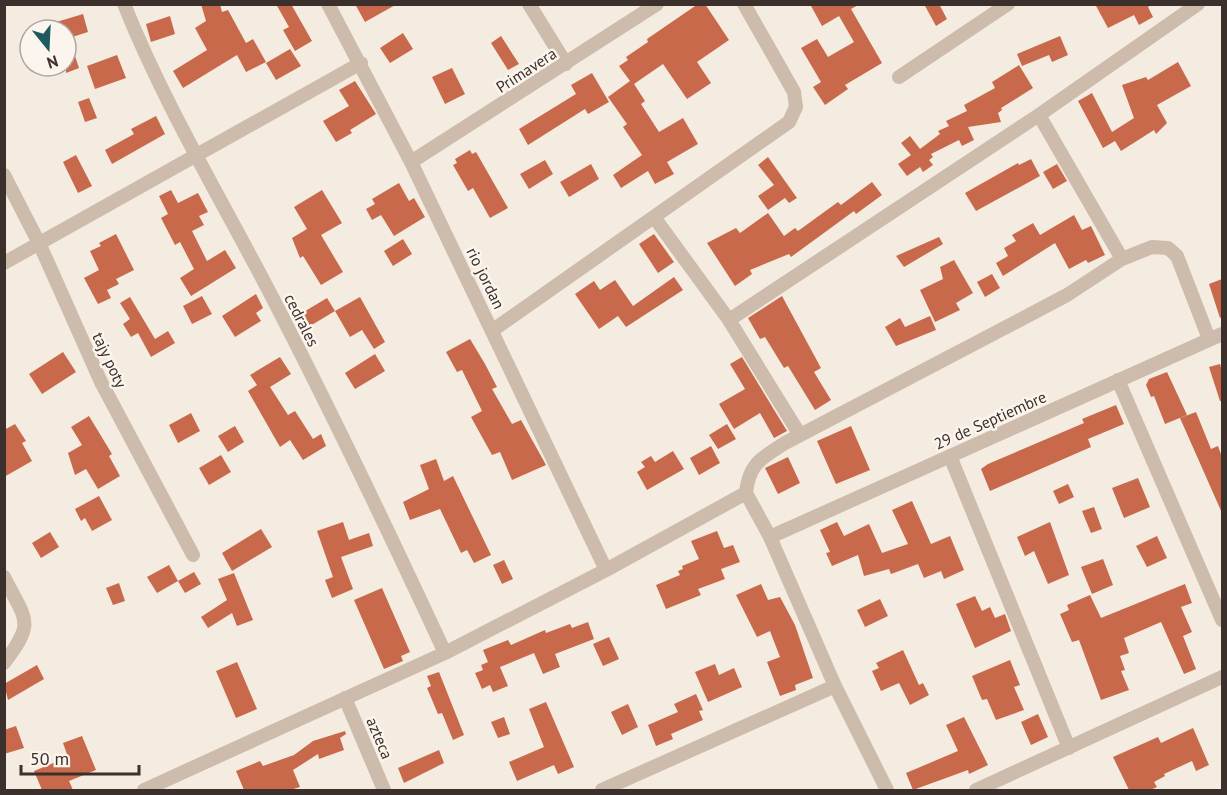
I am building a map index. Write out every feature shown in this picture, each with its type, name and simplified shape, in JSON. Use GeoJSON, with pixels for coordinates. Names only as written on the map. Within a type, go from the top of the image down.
{"type":"FeatureCollection","features":[{"type":"Feature","properties":{"kind":"street","name":"cedrales"},"geometry":{"type":"LineString","coordinates":[[124,4],[142,50],[269,292],[381,515],[445,653]]}},
{"type":"Feature","properties":{"kind":"street","name":"rio jordan"},"geometry":{"type":"LineString","coordinates":[[328,4],[411,162],[606,570]]}},
{"type":"Feature","properties":{"kind":"street"},"geometry":{"type":"LineString","coordinates":[[529,4],[566,63]]}},
{"type":"Feature","properties":{"kind":"street","name":"Primavera"},"geometry":{"type":"LineString","coordinates":[[411,162],[657,4]]}},
{"type":"Feature","properties":{"kind":"street"},"geometry":{"type":"LineString","coordinates":[[493,330],[789,122],[796,107],[794,92],[744,4]]}},
{"type":"Feature","properties":{"kind":"street"},"geometry":{"type":"LineString","coordinates":[[899,77],[1008,4]]}},
{"type":"Feature","properties":{"kind":"street"},"geometry":{"type":"LineString","coordinates":[[729,320],[1040,115],[1198,4]]}},
{"type":"Feature","properties":{"kind":"street"},"geometry":{"type":"LineString","coordinates":[[4,263],[361,63]]}},
{"type":"Feature","properties":{"kind":"street"},"geometry":{"type":"LineString","coordinates":[[1040,115],[1122,259]]}},
{"type":"Feature","properties":{"kind":"street","name":"tajy poty"},"geometry":{"type":"LineString","coordinates":[[4,175],[40,244],[101,382],[193,555]]}},
{"type":"Feature","properties":{"kind":"street"},"geometry":{"type":"LineString","coordinates":[[654,217],[729,320],[800,435]]}},
{"type":"Feature","properties":{"kind":"street"},"geometry":{"type":"LineString","coordinates":[[887,790],[835,686],[770,537],[746,493],[747,479],[756,462],[800,435],[1067,295],[1122,259],[1152,247],[1168,248],[1177,256],[1216,337]]}},
{"type":"Feature","properties":{"kind":"street","name":"29 de Septiembre"},"geometry":{"type":"LineString","coordinates":[[770,537],[1216,337]]}},
{"type":"Feature","properties":{"kind":"street"},"geometry":{"type":"LineString","coordinates":[[1118,380],[1222,620]]}},
{"type":"Feature","properties":{"kind":"street"},"geometry":{"type":"LineString","coordinates":[[950,456],[1069,748]]}},
{"type":"Feature","properties":{"kind":"street"},"geometry":{"type":"LineString","coordinates":[[144,790],[445,653],[606,570],[746,493]]}},
{"type":"Feature","properties":{"kind":"street"},"geometry":{"type":"LineString","coordinates":[[4,577],[25,619],[26,630],[4,663]]}},
{"type":"Feature","properties":{"kind":"street"},"geometry":{"type":"LineString","coordinates":[[976,790],[1222,677]]}},
{"type":"Feature","properties":{"kind":"street"},"geometry":{"type":"LineString","coordinates":[[602,790],[835,686]]}},
{"type":"Feature","properties":{"kind":"street","name":"azteca"},"geometry":{"type":"LineString","coordinates":[[345,698],[384,790]]}},
{"type":"Feature","properties":{"kind":"building"},"geometry":{"type":"Polygon","coordinates":[[[201,4],[220,4],[222,12],[228,10],[246,43],[253,39],[266,62],[246,72],[237,55],[183,88],[173,71],[207,50],[195,28],[206,21],[201,4]]]}},
{"type":"Feature","properties":{"kind":"building"},"geometry":{"type":"Polygon","coordinates":[[[276,4],[291,4],[312,41],[295,51],[283,30],[289,27],[276,4]]]}},
{"type":"Feature","properties":{"kind":"building"},"geometry":{"type":"Polygon","coordinates":[[[355,4],[397,4],[365,22],[355,4]]]}},
{"type":"Feature","properties":{"kind":"building"},"geometry":{"type":"Polygon","coordinates":[[[698,4],[705,4],[729,40],[697,62],[711,83],[687,99],[663,64],[634,84],[645,101],[641,104],[659,132],[683,118],[698,144],[667,162],[674,174],[655,184],[648,171],[621,188],[613,175],[642,155],[623,127],[627,124],[608,97],[630,81],[619,66],[628,60],[626,57],[648,42],[647,39],[698,4]]]}},
{"type":"Feature","properties":{"kind":"building"},"geometry":{"type":"Polygon","coordinates":[[[810,4],[860,4],[851,9],[882,63],[845,85],[848,89],[825,105],[813,87],[821,82],[801,48],[817,39],[828,57],[854,42],[839,16],[822,26],[810,4]]]}},
{"type":"Feature","properties":{"kind":"building"},"geometry":{"type":"Polygon","coordinates":[[[924,4],[939,4],[947,19],[936,26],[924,4]]]}},
{"type":"Feature","properties":{"kind":"building"},"geometry":{"type":"Polygon","coordinates":[[[1095,4],[1152,4],[1148,7],[1153,17],[1139,25],[1134,15],[1108,28],[1095,4]]]}},
{"type":"Feature","properties":{"kind":"building"},"geometry":{"type":"Polygon","coordinates":[[[83,14],[88,32],[78,35],[78,18],[70,18],[83,14]]]}},
{"type":"Feature","properties":{"kind":"building"},"geometry":{"type":"Polygon","coordinates":[[[170,16],[175,34],[151,42],[146,24],[170,16]]]}},
{"type":"Feature","properties":{"kind":"building"},"geometry":{"type":"Polygon","coordinates":[[[403,33],[413,49],[390,63],[380,48],[403,33]]]}},
{"type":"Feature","properties":{"kind":"building"},"geometry":{"type":"Polygon","coordinates":[[[501,36],[519,64],[508,70],[491,43],[501,36]]]}},
{"type":"Feature","properties":{"kind":"building"},"geometry":{"type":"Polygon","coordinates":[[[1060,36],[1068,55],[1052,62],[1049,55],[1022,66],[1017,54],[1060,36]]]}},
{"type":"Feature","properties":{"kind":"building"},"geometry":{"type":"Polygon","coordinates":[[[290,49],[301,66],[276,80],[266,63],[290,49]]]}},
{"type":"Feature","properties":{"kind":"building"},"geometry":{"type":"Polygon","coordinates":[[[117,55],[126,78],[95,89],[87,66],[117,55]]]}},
{"type":"Feature","properties":{"kind":"building"},"geometry":{"type":"Polygon","coordinates":[[[1178,62],[1191,86],[1157,105],[1167,123],[1156,134],[1154,130],[1121,151],[1115,141],[1103,148],[1078,101],[1092,93],[1112,132],[1134,118],[1122,85],[1146,77],[1148,80],[1178,62]]]}},
{"type":"Feature","properties":{"kind":"building"},"geometry":{"type":"Polygon","coordinates":[[[1019,65],[1033,88],[1001,108],[1002,110],[998,113],[1001,122],[968,127],[974,140],[962,146],[959,140],[931,154],[933,157],[929,160],[933,165],[923,172],[920,167],[907,176],[898,164],[911,155],[901,143],[910,136],[920,149],[940,134],[938,131],[949,126],[946,121],[967,111],[964,105],[995,88],[992,82],[1019,65]]]}},
{"type":"Feature","properties":{"kind":"building"},"geometry":{"type":"Polygon","coordinates":[[[452,68],[465,94],[445,104],[432,77],[452,68]]]}},
{"type":"Feature","properties":{"kind":"building"},"geometry":{"type":"Polygon","coordinates":[[[592,73],[609,102],[588,114],[585,109],[528,145],[519,129],[576,94],[571,85],[592,73]]]}},
{"type":"Feature","properties":{"kind":"building"},"geometry":{"type":"Polygon","coordinates":[[[355,81],[376,114],[350,130],[352,133],[336,142],[323,121],[349,106],[339,90],[355,81]]]}},
{"type":"Feature","properties":{"kind":"building"},"geometry":{"type":"Polygon","coordinates":[[[89,98],[97,118],[85,122],[78,102],[89,98]]]}},
{"type":"Feature","properties":{"kind":"building"},"geometry":{"type":"Polygon","coordinates":[[[156,116],[165,134],[112,164],[105,150],[134,134],[131,129],[156,116]]]}},
{"type":"Feature","properties":{"kind":"building"},"geometry":{"type":"Polygon","coordinates":[[[470,150],[472,154],[476,152],[508,208],[490,218],[473,188],[468,191],[453,165],[457,163],[455,159],[470,150]]]}},
{"type":"Feature","properties":{"kind":"building"},"geometry":{"type":"Polygon","coordinates":[[[76,155],[92,186],[78,193],[63,162],[76,155]]]}},
{"type":"Feature","properties":{"kind":"building"},"geometry":{"type":"Polygon","coordinates":[[[768,157],[797,198],[789,203],[785,198],[768,210],[758,196],[774,185],[758,165],[768,157]]]}},
{"type":"Feature","properties":{"kind":"building"},"geometry":{"type":"Polygon","coordinates":[[[1031,159],[1040,176],[976,211],[965,193],[1018,163],[1019,165],[1031,159]]]}},
{"type":"Feature","properties":{"kind":"building"},"geometry":{"type":"Polygon","coordinates":[[[545,160],[553,174],[529,189],[520,174],[545,160]]]}},
{"type":"Feature","properties":{"kind":"building"},"geometry":{"type":"Polygon","coordinates":[[[591,164],[599,179],[569,197],[560,182],[591,164]]]}},
{"type":"Feature","properties":{"kind":"building"},"geometry":{"type":"Polygon","coordinates":[[[1057,164],[1067,181],[1053,189],[1043,172],[1057,164]]]}},
{"type":"Feature","properties":{"kind":"building"},"geometry":{"type":"Polygon","coordinates":[[[872,182],[882,195],[856,214],[854,211],[791,257],[789,254],[750,270],[752,274],[735,286],[707,243],[736,228],[740,233],[768,213],[784,236],[795,228],[798,231],[838,202],[841,205],[872,182]]]}},
{"type":"Feature","properties":{"kind":"building"},"geometry":{"type":"Polygon","coordinates":[[[399,183],[409,201],[414,198],[425,217],[394,236],[381,215],[372,220],[366,209],[375,204],[372,199],[399,183]]]}},
{"type":"Feature","properties":{"kind":"building"},"geometry":{"type":"Polygon","coordinates":[[[171,190],[178,203],[198,193],[208,212],[199,216],[204,225],[192,231],[207,261],[225,250],[236,268],[191,296],[180,278],[194,269],[180,242],[175,245],[161,218],[168,214],[159,196],[171,190]]]}},
{"type":"Feature","properties":{"kind":"building"},"geometry":{"type":"Polygon","coordinates":[[[322,190],[342,223],[321,235],[343,272],[321,285],[303,256],[300,258],[292,238],[307,229],[294,207],[322,190]]]}},
{"type":"Feature","properties":{"kind":"building"},"geometry":{"type":"Polygon","coordinates":[[[1074,215],[1082,230],[1091,226],[1105,255],[1088,263],[1086,260],[1069,269],[1055,243],[1003,276],[996,263],[1008,256],[1004,248],[1016,241],[1012,235],[1033,223],[1040,235],[1074,215]]]}},
{"type":"Feature","properties":{"kind":"building"},"geometry":{"type":"Polygon","coordinates":[[[116,234],[134,270],[116,279],[119,284],[107,290],[111,298],[98,304],[84,278],[99,270],[90,251],[101,246],[99,243],[116,234]]]}},
{"type":"Feature","properties":{"kind":"building"},"geometry":{"type":"Polygon","coordinates":[[[654,234],[674,262],[658,273],[639,244],[654,234]]]}},
{"type":"Feature","properties":{"kind":"building"},"geometry":{"type":"Polygon","coordinates":[[[939,237],[943,244],[904,267],[896,256],[939,237]]]}},
{"type":"Feature","properties":{"kind":"building"},"geometry":{"type":"Polygon","coordinates":[[[403,239],[412,254],[393,266],[384,251],[403,239]]]}},
{"type":"Feature","properties":{"kind":"building"},"geometry":{"type":"Polygon","coordinates":[[[954,260],[973,293],[956,303],[960,310],[935,322],[920,290],[943,279],[940,267],[954,260]]]}},
{"type":"Feature","properties":{"kind":"building"},"geometry":{"type":"Polygon","coordinates":[[[992,274],[1000,288],[985,297],[977,282],[992,274]]]}},
{"type":"Feature","properties":{"kind":"building"},"geometry":{"type":"Polygon","coordinates":[[[674,277],[683,290],[626,327],[618,316],[599,329],[575,294],[594,281],[600,290],[615,280],[633,306],[674,277]]]}},
{"type":"Feature","properties":{"kind":"building"},"geometry":{"type":"Polygon","coordinates":[[[1222,279],[1222,317],[1220,318],[1209,284],[1222,279]]]}},
{"type":"Feature","properties":{"kind":"building"},"geometry":{"type":"Polygon","coordinates":[[[256,294],[263,308],[256,313],[261,321],[235,337],[222,316],[256,294]]]}},
{"type":"Feature","properties":{"kind":"building"},"geometry":{"type":"Polygon","coordinates":[[[202,296],[212,314],[192,324],[183,306],[202,296]]]}},
{"type":"Feature","properties":{"kind":"building"},"geometry":{"type":"Polygon","coordinates":[[[782,296],[821,368],[814,372],[831,400],[815,410],[788,366],[784,368],[765,337],[760,339],[748,318],[782,296]]]}},
{"type":"Feature","properties":{"kind":"building"},"geometry":{"type":"Polygon","coordinates":[[[130,297],[155,339],[168,331],[175,343],[151,357],[138,333],[131,337],[123,324],[130,319],[120,303],[130,297]]]}},
{"type":"Feature","properties":{"kind":"building"},"geometry":{"type":"Polygon","coordinates":[[[360,297],[385,342],[374,349],[362,330],[350,337],[335,311],[360,297]]]}},
{"type":"Feature","properties":{"kind":"building"},"geometry":{"type":"Polygon","coordinates":[[[327,298],[335,311],[310,326],[302,313],[327,298]]]}},
{"type":"Feature","properties":{"kind":"building"},"geometry":{"type":"Polygon","coordinates":[[[930,316],[936,330],[896,346],[885,327],[900,318],[905,327],[930,316]]]}},
{"type":"Feature","properties":{"kind":"building"},"geometry":{"type":"Polygon","coordinates":[[[470,339],[497,387],[492,389],[512,424],[521,420],[546,465],[512,480],[500,452],[492,455],[471,417],[482,411],[462,370],[457,372],[446,352],[470,339]]]}},
{"type":"Feature","properties":{"kind":"building"},"geometry":{"type":"Polygon","coordinates":[[[63,352],[76,372],[42,394],[29,374],[63,352]]]}},
{"type":"Feature","properties":{"kind":"building"},"geometry":{"type":"Polygon","coordinates":[[[375,354],[385,371],[355,389],[345,373],[375,354]]]}},
{"type":"Feature","properties":{"kind":"building"},"geometry":{"type":"Polygon","coordinates":[[[280,357],[291,374],[270,387],[288,415],[295,411],[313,439],[321,434],[326,446],[303,460],[290,440],[280,447],[248,391],[257,385],[250,375],[280,357]]]}},
{"type":"Feature","properties":{"kind":"building"},"geometry":{"type":"Polygon","coordinates":[[[742,357],[787,431],[774,438],[760,413],[734,429],[719,404],[745,389],[730,364],[742,357]]]}},
{"type":"Feature","properties":{"kind":"building"},"geometry":{"type":"Polygon","coordinates":[[[1220,364],[1222,401],[1220,401],[1209,367],[1220,364]]]}},
{"type":"Feature","properties":{"kind":"building"},"geometry":{"type":"Polygon","coordinates":[[[1167,372],[1187,415],[1165,424],[1154,396],[1151,397],[1146,385],[1149,379],[1167,372]]]}},
{"type":"Feature","properties":{"kind":"building"},"geometry":{"type":"Polygon","coordinates":[[[1116,405],[1124,424],[1088,439],[1091,447],[990,491],[981,469],[988,464],[1084,423],[1082,419],[1116,405]]]}},
{"type":"Feature","properties":{"kind":"building"},"geometry":{"type":"Polygon","coordinates":[[[1196,412],[1211,449],[1218,446],[1222,457],[1222,513],[1180,418],[1196,412]]]}},
{"type":"Feature","properties":{"kind":"building"},"geometry":{"type":"Polygon","coordinates":[[[191,413],[200,431],[178,443],[169,425],[191,413]]]}},
{"type":"Feature","properties":{"kind":"building"},"geometry":{"type":"Polygon","coordinates":[[[89,416],[112,454],[109,456],[120,476],[98,489],[86,469],[75,475],[68,453],[82,445],[71,427],[89,416]]]}},
{"type":"Feature","properties":{"kind":"building"},"geometry":{"type":"Polygon","coordinates":[[[15,424],[26,441],[22,443],[32,461],[4,477],[4,430],[15,424]]]}},
{"type":"Feature","properties":{"kind":"building"},"geometry":{"type":"Polygon","coordinates":[[[727,424],[736,439],[718,449],[709,435],[727,424]]]}},
{"type":"Feature","properties":{"kind":"building"},"geometry":{"type":"Polygon","coordinates":[[[235,426],[244,442],[228,452],[218,436],[235,426]]]}},
{"type":"Feature","properties":{"kind":"building"},"geometry":{"type":"Polygon","coordinates":[[[851,426],[870,470],[836,484],[817,441],[851,426]]]}},
{"type":"Feature","properties":{"kind":"building"},"geometry":{"type":"Polygon","coordinates":[[[711,446],[720,463],[699,475],[690,458],[711,446]]]}},
{"type":"Feature","properties":{"kind":"building"},"geometry":{"type":"Polygon","coordinates":[[[673,451],[684,469],[647,490],[637,472],[645,467],[641,462],[651,456],[655,462],[673,451]]]}},
{"type":"Feature","properties":{"kind":"building"},"geometry":{"type":"Polygon","coordinates":[[[221,455],[231,472],[209,485],[199,468],[221,455]]]}},
{"type":"Feature","properties":{"kind":"building"},"geometry":{"type":"Polygon","coordinates":[[[788,457],[800,483],[778,494],[765,468],[788,457]]]}},
{"type":"Feature","properties":{"kind":"building"},"geometry":{"type":"Polygon","coordinates":[[[436,459],[444,481],[453,476],[491,555],[474,563],[467,550],[461,553],[440,509],[410,520],[403,502],[429,489],[420,465],[436,459]]]}},
{"type":"Feature","properties":{"kind":"building"},"geometry":{"type":"Polygon","coordinates":[[[1138,478],[1150,507],[1124,518],[1112,488],[1138,478]]]}},
{"type":"Feature","properties":{"kind":"building"},"geometry":{"type":"Polygon","coordinates":[[[1068,484],[1074,497],[1059,504],[1053,491],[1068,484]]]}},
{"type":"Feature","properties":{"kind":"building"},"geometry":{"type":"Polygon","coordinates":[[[99,496],[112,520],[92,531],[85,518],[81,521],[75,509],[99,496]]]}},
{"type":"Feature","properties":{"kind":"building"},"geometry":{"type":"Polygon","coordinates":[[[912,501],[931,544],[950,536],[964,570],[944,579],[941,571],[924,578],[918,564],[891,574],[889,569],[864,576],[858,555],[832,566],[826,553],[830,552],[820,530],[837,522],[844,536],[869,524],[882,553],[908,544],[892,510],[912,501]]]}},
{"type":"Feature","properties":{"kind":"building"},"geometry":{"type":"Polygon","coordinates":[[[1094,507],[1102,529],[1091,533],[1082,511],[1094,507]]]}},
{"type":"Feature","properties":{"kind":"building"},"geometry":{"type":"Polygon","coordinates":[[[343,522],[349,540],[369,533],[373,546],[341,557],[353,589],[332,598],[325,580],[333,577],[317,531],[343,522]]]}},
{"type":"Feature","properties":{"kind":"building"},"geometry":{"type":"Polygon","coordinates":[[[1050,522],[1069,575],[1048,584],[1034,551],[1025,556],[1017,537],[1050,522]]]}},
{"type":"Feature","properties":{"kind":"building"},"geometry":{"type":"Polygon","coordinates":[[[261,529],[272,547],[232,571],[222,553],[261,529]]]}},
{"type":"Feature","properties":{"kind":"building"},"geometry":{"type":"Polygon","coordinates":[[[717,531],[724,548],[733,545],[740,562],[721,569],[725,579],[698,589],[701,595],[666,609],[656,585],[680,575],[678,571],[683,569],[682,566],[699,559],[691,541],[717,531]]]}},
{"type":"Feature","properties":{"kind":"building"},"geometry":{"type":"Polygon","coordinates":[[[50,532],[59,547],[41,558],[32,543],[50,532]]]}},
{"type":"Feature","properties":{"kind":"building"},"geometry":{"type":"Polygon","coordinates":[[[1157,536],[1167,558],[1147,567],[1136,546],[1157,536]]]}},
{"type":"Feature","properties":{"kind":"building"},"geometry":{"type":"Polygon","coordinates":[[[1103,559],[1113,585],[1092,594],[1081,567],[1103,559]]]}},
{"type":"Feature","properties":{"kind":"building"},"geometry":{"type":"Polygon","coordinates":[[[504,560],[513,579],[502,584],[493,565],[504,560]]]}},
{"type":"Feature","properties":{"kind":"building"},"geometry":{"type":"Polygon","coordinates":[[[169,565],[178,581],[157,593],[147,577],[169,565]]]}},
{"type":"Feature","properties":{"kind":"building"},"geometry":{"type":"Polygon","coordinates":[[[194,572],[201,584],[185,593],[178,581],[194,572]]]}},
{"type":"Feature","properties":{"kind":"building"},"geometry":{"type":"Polygon","coordinates":[[[234,573],[253,620],[237,626],[232,613],[208,628],[201,617],[227,600],[218,579],[234,573]]]}},
{"type":"Feature","properties":{"kind":"building"},"geometry":{"type":"Polygon","coordinates":[[[119,583],[125,601],[113,605],[106,588],[119,583]]]}},
{"type":"Feature","properties":{"kind":"building"},"geometry":{"type":"Polygon","coordinates":[[[761,584],[768,600],[780,597],[795,625],[813,678],[795,685],[796,690],[780,696],[767,662],[780,657],[770,631],[757,637],[736,595],[761,584]]]}},
{"type":"Feature","properties":{"kind":"building"},"geometry":{"type":"Polygon","coordinates":[[[1185,584],[1192,603],[1181,607],[1192,632],[1183,636],[1196,669],[1184,674],[1161,622],[1124,638],[1129,653],[1120,656],[1125,670],[1121,671],[1129,690],[1101,700],[1079,640],[1072,642],[1060,614],[1069,610],[1067,605],[1090,595],[1101,618],[1185,584]]]}},
{"type":"Feature","properties":{"kind":"building"},"geometry":{"type":"Polygon","coordinates":[[[382,588],[410,652],[401,656],[403,661],[384,669],[354,600],[382,588]]]}},
{"type":"Feature","properties":{"kind":"building"},"geometry":{"type":"Polygon","coordinates":[[[975,596],[982,611],[990,607],[995,618],[1005,614],[1011,631],[975,648],[956,604],[975,596]]]}},
{"type":"Feature","properties":{"kind":"building"},"geometry":{"type":"Polygon","coordinates":[[[880,599],[888,616],[865,627],[857,610],[880,599]]]}},
{"type":"Feature","properties":{"kind":"building"},"geometry":{"type":"Polygon","coordinates":[[[588,622],[594,639],[555,654],[560,667],[543,674],[534,653],[500,667],[508,686],[493,692],[490,685],[482,689],[475,673],[483,670],[481,665],[488,662],[483,650],[508,640],[511,645],[545,630],[546,633],[570,624],[572,628],[588,622]]]}},
{"type":"Feature","properties":{"kind":"building"},"geometry":{"type":"Polygon","coordinates":[[[609,637],[619,659],[603,666],[593,644],[609,637]]]}},
{"type":"Feature","properties":{"kind":"building"},"geometry":{"type":"Polygon","coordinates":[[[903,650],[919,685],[923,683],[929,695],[910,705],[899,683],[881,691],[872,671],[879,668],[876,663],[903,650]]]}},
{"type":"Feature","properties":{"kind":"building"},"geometry":{"type":"Polygon","coordinates":[[[1010,660],[1020,685],[1014,687],[1024,710],[996,720],[987,699],[982,700],[972,676],[1010,660]]]}},
{"type":"Feature","properties":{"kind":"building"},"geometry":{"type":"Polygon","coordinates":[[[237,662],[257,709],[236,718],[216,671],[237,662]]]}},
{"type":"Feature","properties":{"kind":"building"},"geometry":{"type":"Polygon","coordinates":[[[715,664],[719,675],[734,668],[742,687],[708,702],[695,672],[715,664]]]}},
{"type":"Feature","properties":{"kind":"building"},"geometry":{"type":"Polygon","coordinates":[[[37,665],[44,679],[8,700],[4,684],[37,665]]]}},
{"type":"Feature","properties":{"kind":"building"},"geometry":{"type":"Polygon","coordinates":[[[439,672],[464,735],[453,740],[442,713],[438,714],[427,688],[431,686],[427,676],[439,672]]]}},
{"type":"Feature","properties":{"kind":"building"},"geometry":{"type":"Polygon","coordinates":[[[696,694],[703,710],[699,711],[703,720],[671,734],[673,739],[656,746],[648,725],[678,712],[674,704],[696,694]]]}},
{"type":"Feature","properties":{"kind":"building"},"geometry":{"type":"Polygon","coordinates":[[[546,702],[574,767],[558,774],[554,765],[517,781],[509,762],[544,747],[529,709],[546,702]]]}},
{"type":"Feature","properties":{"kind":"building"},"geometry":{"type":"Polygon","coordinates":[[[628,704],[638,727],[622,735],[611,712],[628,704]]]}},
{"type":"Feature","properties":{"kind":"building"},"geometry":{"type":"Polygon","coordinates":[[[1038,714],[1048,737],[1031,745],[1021,722],[1038,714]]]}},
{"type":"Feature","properties":{"kind":"building"},"geometry":{"type":"Polygon","coordinates":[[[504,717],[510,734],[498,738],[491,722],[504,717]]]}},
{"type":"Feature","properties":{"kind":"building"},"geometry":{"type":"Polygon","coordinates":[[[964,717],[988,765],[969,774],[968,770],[913,790],[906,773],[958,751],[946,725],[964,717]]]}},
{"type":"Feature","properties":{"kind":"building"},"geometry":{"type":"Polygon","coordinates":[[[16,726],[24,748],[4,754],[4,730],[16,726]]]}},
{"type":"Feature","properties":{"kind":"building"},"geometry":{"type":"Polygon","coordinates":[[[1193,728],[1209,765],[1196,771],[1192,761],[1164,774],[1165,776],[1154,782],[1157,787],[1150,790],[1129,790],[1113,757],[1158,737],[1161,743],[1193,728]]]}},
{"type":"Feature","properties":{"kind":"building"},"geometry":{"type":"Polygon","coordinates":[[[345,731],[346,734],[340,738],[344,750],[319,759],[318,754],[293,770],[300,787],[290,790],[244,790],[236,771],[260,761],[263,766],[294,755],[313,741],[345,731]]]}},
{"type":"Feature","properties":{"kind":"building"},"geometry":{"type":"Polygon","coordinates":[[[82,736],[96,770],[69,781],[73,790],[42,790],[34,771],[68,757],[63,743],[82,736]]]}},
{"type":"Feature","properties":{"kind":"building"},"geometry":{"type":"Polygon","coordinates":[[[439,750],[444,763],[404,783],[398,768],[439,750]]]}}]}
